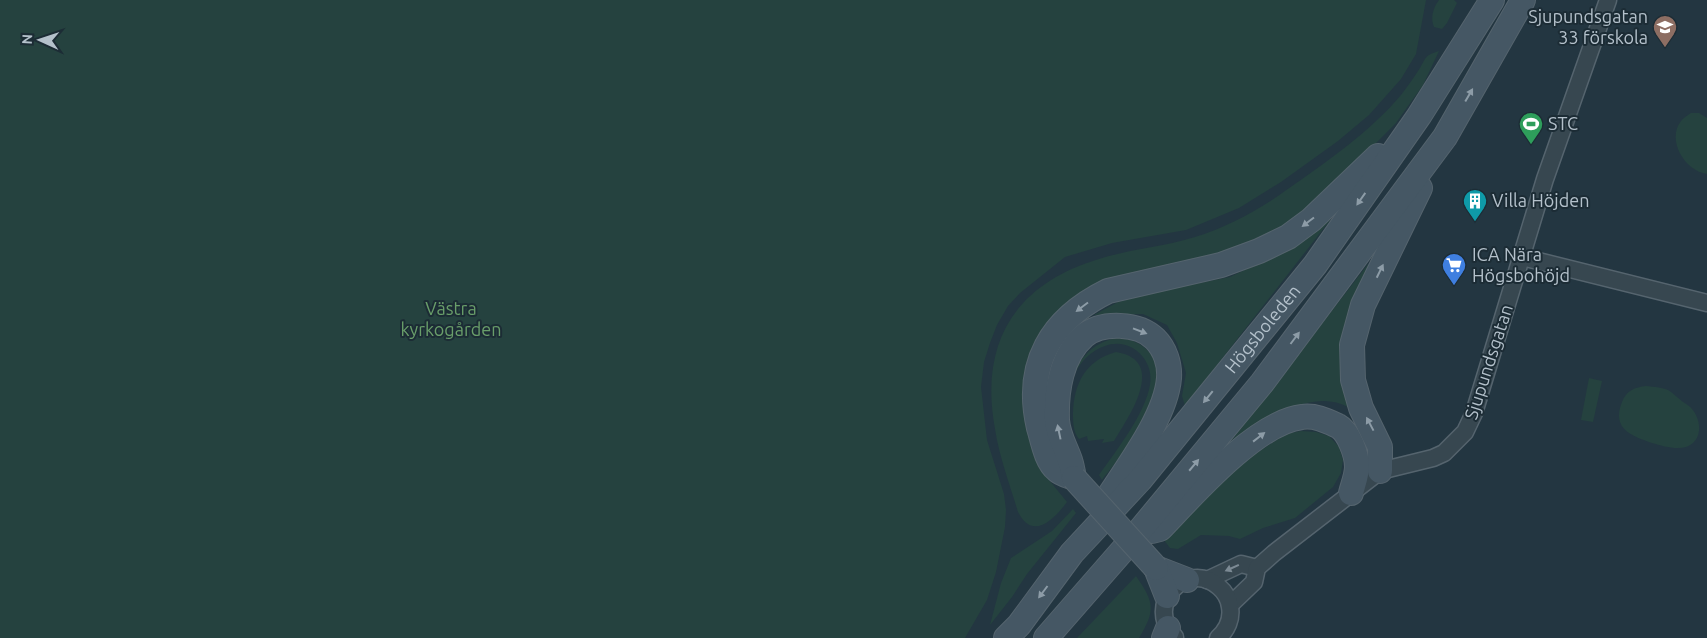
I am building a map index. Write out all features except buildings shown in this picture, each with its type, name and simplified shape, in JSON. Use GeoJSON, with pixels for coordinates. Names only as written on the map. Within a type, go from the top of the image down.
{"type":"FeatureCollection","features":[{"type":"Feature","properties":{"kind":"main road","name":"Högsboleden"},"geometry":{"type":"LineString","coordinates":[[1006,638],[1019,625],[1072,553],[1140,480],[1315,265],[1419,116],[1492,0]]}},
{"type":"Feature","properties":{"kind":"main road","name":"Högsboleden"},"geometry":{"type":"LineString","coordinates":[[1046,638],[1136,535],[1262,383],[1445,137],[1523,0]]}},
{"type":"Feature","properties":{"kind":"main road"},"geometry":{"type":"LineString","coordinates":[[1167,596],[1156,568],[1074,478],[1056,470],[1048,456],[1035,408],[1037,370],[1043,351],[1056,330],[1072,314],[1094,298],[1108,291],[1221,265],[1288,236],[1311,220],[1419,116]]}},
{"type":"Feature","properties":{"kind":"main road"},"geometry":{"type":"LineString","coordinates":[[1380,471],[1380,448],[1361,408],[1353,380],[1352,345],[1364,305],[1445,137]]}},
{"type":"Feature","properties":{"kind":"main road"},"geometry":{"type":"LineString","coordinates":[[1072,553],[1146,438],[1166,397],[1169,376],[1167,359],[1161,346],[1148,334],[1132,328],[1113,326],[1094,330],[1084,336],[1075,346],[1066,362],[1059,389],[1057,422],[1060,438],[1070,461],[1074,478]]}},
{"type":"Feature","properties":{"kind":"main road"},"geometry":{"type":"LineString","coordinates":[[1136,535],[1160,530],[1227,461],[1268,429],[1303,416],[1325,419],[1343,429],[1350,442],[1357,468],[1351,493]]}},
{"type":"Feature","properties":{"kind":"main road"},"geometry":{"type":"LineString","coordinates":[[1156,568],[1197,580]]}},
{"type":"Feature","properties":{"kind":"street","name":"Sjupundsgatan"},"geometry":{"type":"LineString","coordinates":[[1380,471],[1433,458],[1444,453],[1464,432],[1474,413],[1545,179],[1608,0]]}},
{"type":"Feature","properties":{"kind":"street"},"geometry":{"type":"LineString","coordinates":[[1522,257],[1707,303]]}},
{"type":"Feature","properties":{"kind":"street"},"geometry":{"type":"LineString","coordinates":[[1230,605],[1254,582],[1257,568],[1380,471]]}},
{"type":"Feature","properties":{"kind":"street"},"geometry":{"type":"LineString","coordinates":[[1169,635],[1164,612],[1167,596],[1176,585],[1197,580],[1241,564],[1257,568]]}},
{"type":"Feature","properties":{"kind":"street"},"geometry":{"type":"LineString","coordinates":[[1197,580],[1222,589],[1230,605],[1228,623],[1218,638]]}},
{"type":"Feature","properties":{"kind":"green space","name":"Västra kyrkogården"},"geometry":{"type":"Polygon","coordinates":[[[0,0],[1426,0],[1416,54],[1401,79],[1369,115],[1338,141],[1281,182],[1239,208],[1186,230],[1112,243],[1065,257],[1020,293],[1008,306],[997,325],[990,343],[984,362],[981,387],[987,440],[1004,494],[1006,510],[1005,527],[996,572],[987,600],[965,638],[0,638],[0,0]]]}},
{"type":"Feature","properties":{"kind":"green space"},"geometry":{"type":"Polygon","coordinates":[[[1439,0],[1454,0],[1457,3],[1442,29],[1434,27],[1432,20],[1435,6],[1439,0]]]}},
{"type":"Feature","properties":{"kind":"green space"},"geometry":{"type":"Polygon","coordinates":[[[1439,51],[1423,85],[1396,123],[1323,196],[1280,230],[1209,259],[1114,279],[1091,287],[1072,299],[1052,318],[1042,333],[1025,377],[1023,398],[1031,444],[1039,464],[1067,502],[1056,515],[1044,524],[1030,525],[1024,521],[1018,512],[999,450],[991,398],[993,370],[999,344],[1010,321],[1025,301],[1045,284],[1070,270],[1099,259],[1207,233],[1242,218],[1264,205],[1316,170],[1361,135],[1401,95],[1427,56],[1439,51]]]}},
{"type":"Feature","properties":{"kind":"green space"},"geometry":{"type":"Polygon","coordinates":[[[1691,113],[1699,113],[1707,118],[1707,174],[1699,172],[1685,161],[1677,145],[1677,129],[1682,120],[1691,113]]]}},
{"type":"Feature","properties":{"kind":"green space"},"geometry":{"type":"Polygon","coordinates":[[[1331,219],[1185,406],[1182,396],[1186,373],[1177,343],[1167,325],[1143,314],[1094,315],[1118,302],[1168,289],[1230,277],[1286,250],[1331,219]]]}},
{"type":"Feature","properties":{"kind":"green space"},"geometry":{"type":"Polygon","coordinates":[[[1368,264],[1368,275],[1348,316],[1340,346],[1342,374],[1346,388],[1360,418],[1349,408],[1341,404],[1326,401],[1311,402],[1283,412],[1234,447],[1229,444],[1368,264]]]}},
{"type":"Feature","properties":{"kind":"green space"},"geometry":{"type":"Polygon","coordinates":[[[1115,338],[1134,341],[1149,352],[1157,366],[1158,383],[1145,419],[1123,453],[1102,480],[1099,475],[1121,444],[1142,408],[1147,396],[1151,376],[1145,359],[1139,352],[1123,344],[1105,346],[1095,351],[1083,361],[1074,374],[1073,371],[1082,359],[1095,346],[1115,338]]]}},
{"type":"Feature","properties":{"kind":"green space"},"geometry":{"type":"Polygon","coordinates":[[[1116,352],[1131,357],[1140,366],[1142,377],[1140,391],[1135,404],[1114,441],[1102,443],[1104,439],[1088,441],[1087,436],[1079,439],[1074,430],[1073,413],[1079,383],[1089,367],[1116,352]]]}},
{"type":"Feature","properties":{"kind":"green space"},"geometry":{"type":"Polygon","coordinates":[[[1589,378],[1602,381],[1593,422],[1581,420],[1589,378]]]}},
{"type":"Feature","properties":{"kind":"green space"},"geometry":{"type":"Polygon","coordinates":[[[1646,386],[1668,390],[1691,408],[1698,419],[1699,425],[1698,436],[1692,444],[1678,448],[1660,445],[1631,434],[1621,425],[1619,411],[1624,398],[1631,390],[1646,386]]]}},
{"type":"Feature","properties":{"kind":"green space"},"geometry":{"type":"Polygon","coordinates":[[[1301,431],[1316,432],[1329,436],[1339,447],[1343,460],[1341,473],[1333,487],[1295,518],[1263,528],[1240,539],[1229,536],[1201,535],[1178,549],[1170,548],[1164,540],[1166,536],[1209,493],[1247,459],[1286,434],[1301,431]]]}},
{"type":"Feature","properties":{"kind":"green space"},"geometry":{"type":"Polygon","coordinates":[[[1073,509],[1076,513],[1027,574],[990,625],[1001,583],[1011,558],[1052,531],[1073,509]]]}},
{"type":"Feature","properties":{"kind":"green space"},"geometry":{"type":"Polygon","coordinates":[[[1136,576],[1151,606],[1148,620],[1139,638],[1077,638],[1136,576]]]}},
{"type":"Feature","properties":{"kind":"place","name":"Sjupundsgatan 33 förskola"},"geometry":{"type":"Point","coordinates":[1665,48]}},
{"type":"Feature","properties":{"kind":"place","name":"STC"},"geometry":{"type":"Point","coordinates":[1531,145]}},
{"type":"Feature","properties":{"kind":"place","name":"Villa Höjden"},"geometry":{"type":"Point","coordinates":[1475,222]}},
{"type":"Feature","properties":{"kind":"place","name":"ICA Nära Högsbohöjd"},"geometry":{"type":"Point","coordinates":[1454,286]}}]}
